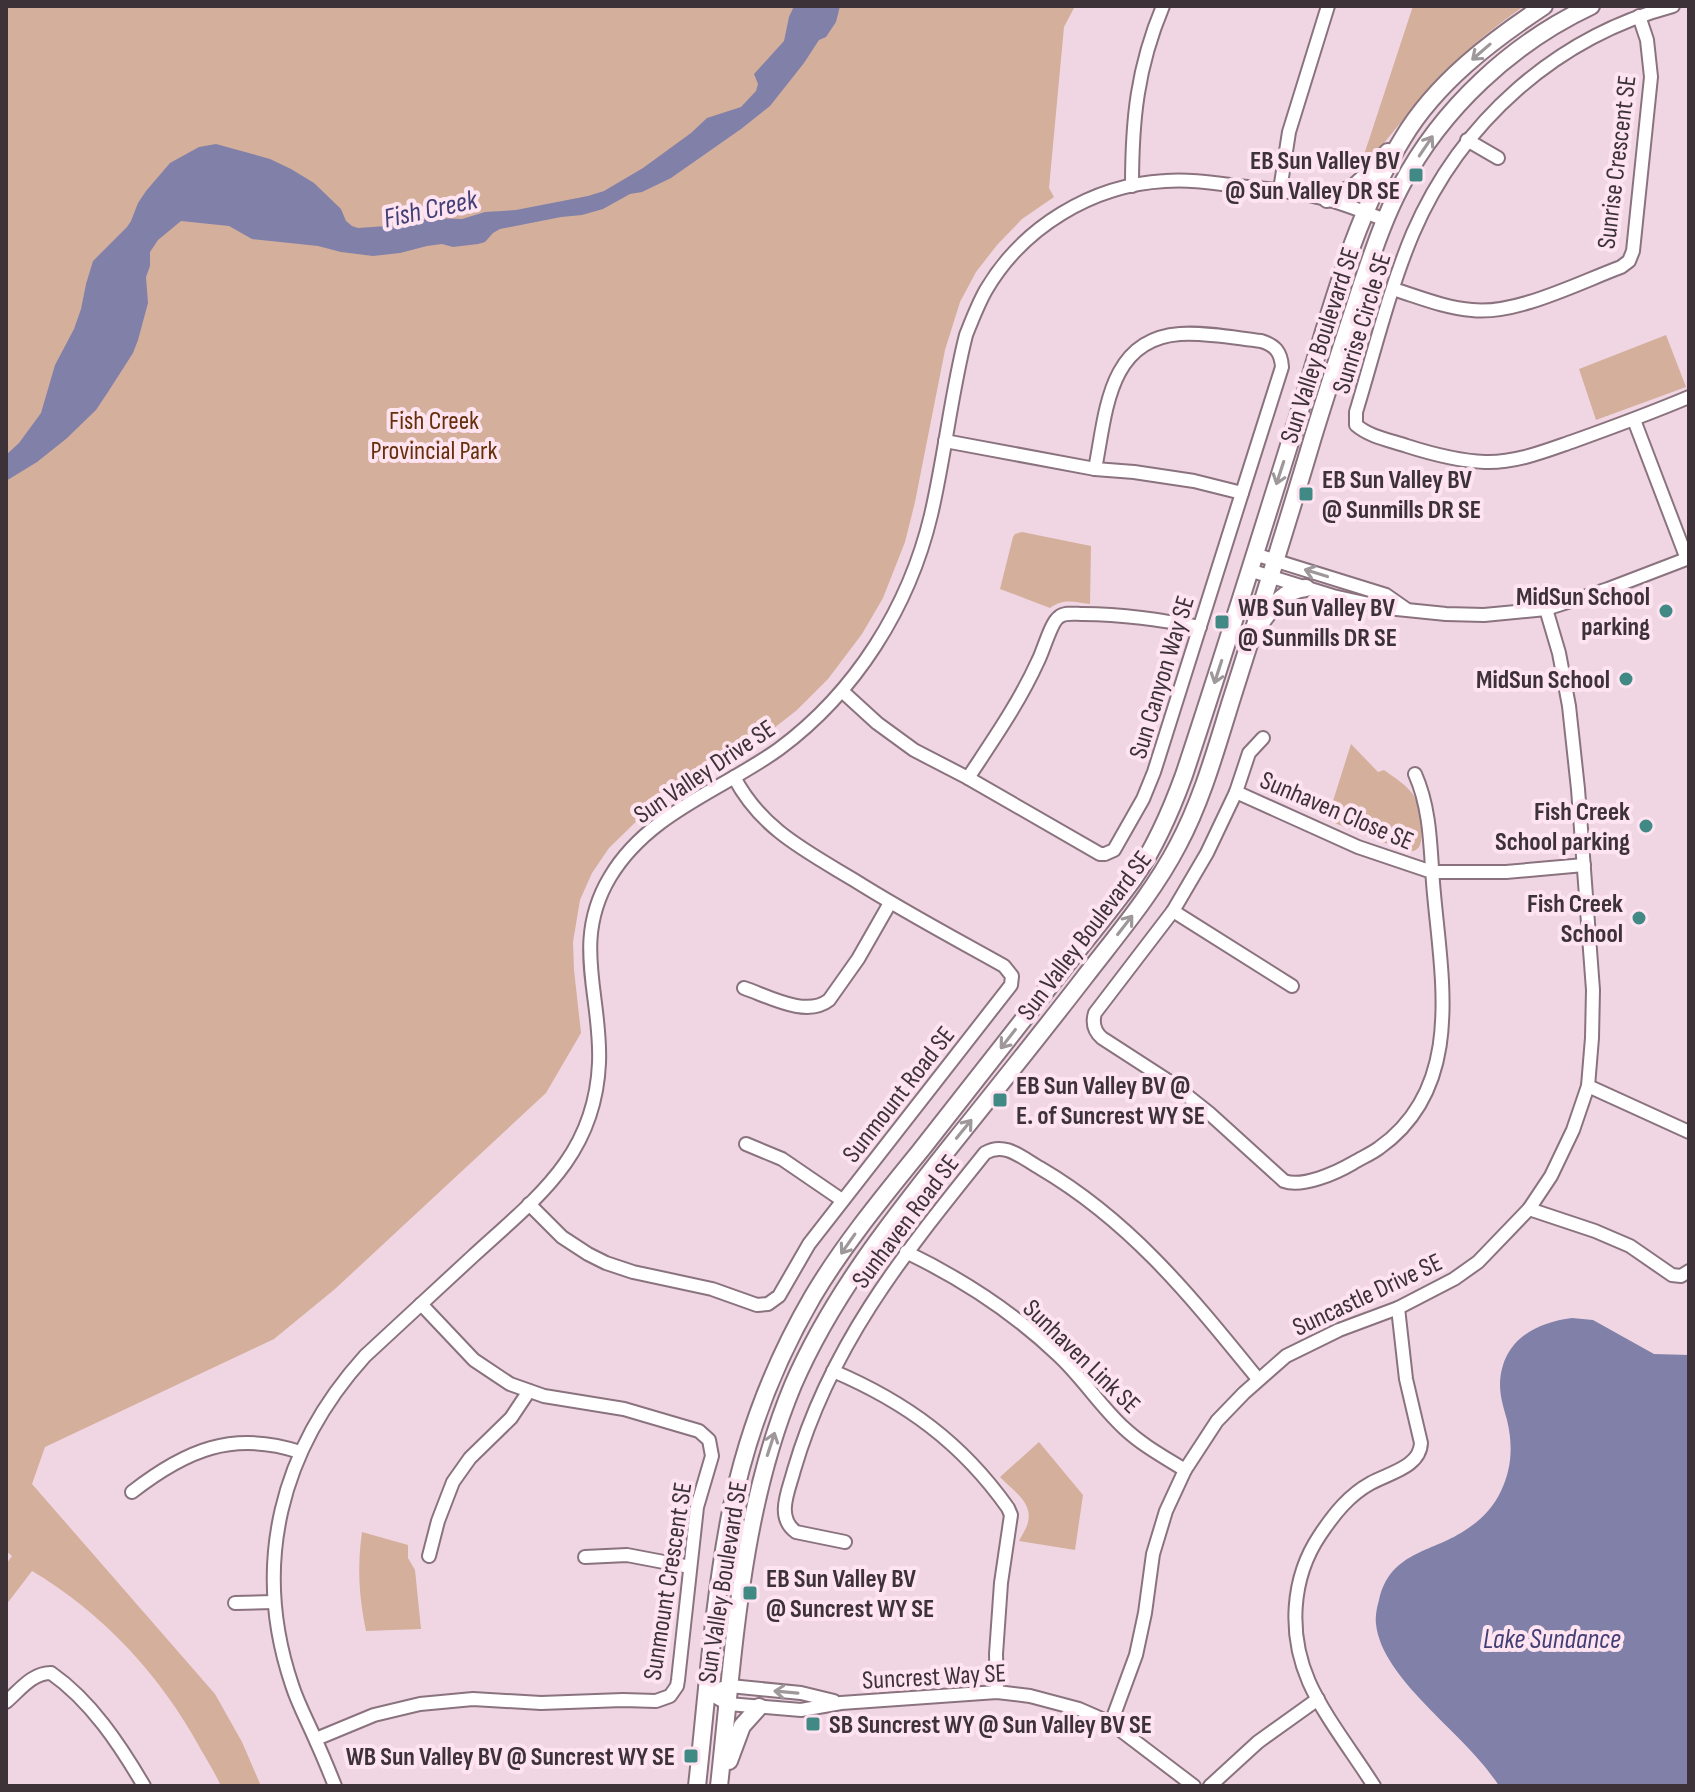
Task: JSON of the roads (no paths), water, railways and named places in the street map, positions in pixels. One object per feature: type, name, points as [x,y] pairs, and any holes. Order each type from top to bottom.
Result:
[{"type":"main road","name":"Sun Valley Boulevard SE","points":[[697,1786],[722,1562],[735,1493],[760,1408],[792,1336],[814,1295],[852,1238],[1134,878],[1146,858],[1167,819],[1184,775],[1364,212],[1403,137],[1430,102],[1505,32],[1544,6]]},
{"type":"main road","name":"Sun Valley Boulevard SE","points":[[721,1786],[745,1560],[758,1491],[786,1403],[816,1337],[855,1271],[1139,907],[1181,840],[1201,793],[1335,365],[1385,220],[1412,167],[1459,104],[1487,76],[1532,41],[1591,6]]},
{"type":"main road","points":[[1327,199],[1353,188],[1403,137]]},
{"type":"main road","points":[[1252,635],[1285,594],[1306,588]]},
{"type":"main road","points":[[721,1786],[737,1736],[746,1720],[759,1707]]},
{"type":"street","points":[[1132,186],[1132,149],[1140,73],[1163,6]]},
{"type":"street","points":[[1280,190],[1289,132],[1328,6]]},
{"type":"street","name":"Sunrise Circle SE","points":[[1673,6],[1639,16],[1587,40],[1538,72],[1500,104],[1467,140],[1429,200],[1407,249],[1356,412],[1356,425],[1365,432],[1418,449],[1458,459],[1502,462],[1531,456],[1689,397]]},
{"type":"street","name":"Sunrise Crescent SE","points":[[1393,289],[1459,309],[1494,310],[1518,306],[1621,267],[1629,261],[1633,251],[1651,77],[1647,40],[1639,16]]},
{"type":"street","points":[[1467,140],[1498,158]]},
{"type":"street","name":"Sun Valley Drive SE","points":[[335,1786],[292,1687],[281,1647],[274,1602],[274,1564],[280,1518],[300,1452],[346,1377],[549,1185],[582,1136],[595,1094],[599,1051],[589,948],[593,919],[602,891],[617,866],[646,836],[694,799],[782,746],[842,691],[880,640],[910,579],[928,525],[966,335],[995,276],[1023,243],[1056,217],[1092,198],[1132,186],[1165,181],[1191,180],[1280,190],[1327,199],[1385,220]]},
{"type":"street","name":"Sun Canyon Way SE","points":[[842,691],[877,723],[914,750],[1096,852],[1105,854],[1114,850],[1143,799],[1154,772],[1282,367],[1278,352],[1261,341],[1181,334],[1162,337],[1139,348],[1120,368],[1111,386],[1095,469]]},
{"type":"street","points":[[1254,554],[1306,588],[1373,605],[1427,612],[1467,615],[1546,609],[1608,589],[1688,558],[1634,420]]},
{"type":"street","points":[[945,441],[1095,469],[1168,477],[1242,493]]},
{"type":"street","points":[[1249,570],[1273,569],[1386,595],[1406,609]]},
{"type":"street","name":"Suncastle Drive SE","points":[[1111,1723],[1136,1655],[1149,1576],[1166,1511],[1185,1470],[1217,1421],[1258,1379],[1286,1356],[1328,1334],[1398,1308],[1454,1279],[1478,1262],[1529,1209],[1551,1176],[1573,1130],[1588,1086],[1594,998],[1569,706],[1546,609]]},
{"type":"street","points":[[968,778],[1029,681],[1058,617],[1066,614],[1111,614],[1200,627]]},
{"type":"street","points":[[1236,792],[1249,753],[1263,738]]},
{"type":"street","points":[[1415,774],[1423,792],[1428,819],[1432,872]]},
{"type":"street","name":"Sunmount Road SE","points":[[529,1204],[562,1237],[606,1263],[712,1289],[763,1306],[779,1296],[809,1244],[1009,989],[1012,981],[1010,972],[1004,966],[890,903],[782,835],[756,810],[734,777]]},
{"type":"street","name":"Sunhaven Close SE","points":[[1432,872],[1444,997],[1437,1060],[1429,1087],[1404,1124],[1380,1147],[1347,1166],[1301,1184],[1279,1178],[1209,1113],[1096,1031],[1095,1013],[1173,911],[1207,853],[1236,792],[1358,847],[1432,872],[1506,872],[1584,865]]},
{"type":"street","points":[[744,988],[802,1008],[817,1008],[829,1000],[858,959],[890,903]]},
{"type":"street","points":[[1173,911],[1292,986]]},
{"type":"street","points":[[1588,1086],[1689,1132]]},
{"type":"street","points":[[746,1144],[782,1159],[842,1200]]},
{"type":"street","name":"Sunhaven Road SE","points":[[845,1542],[796,1532],[788,1524],[784,1514],[797,1460],[833,1371],[868,1307],[906,1252],[985,1153],[995,1148],[1005,1148],[1075,1190],[1125,1230],[1188,1293],[1258,1379]]},
{"type":"street","points":[[1529,1209],[1630,1246],[1672,1275],[1681,1276],[1689,1271]]},
{"type":"street","name":"Sunhaven Link SE","points":[[906,1252],[957,1278],[1012,1315],[1062,1358],[1124,1428],[1185,1470]]},
{"type":"street","name":"Sunmount Crescent SE","points":[[316,1739],[374,1715],[420,1704],[495,1699],[559,1703],[656,1701],[667,1698],[678,1680],[697,1507],[712,1456],[712,1447],[705,1435],[624,1409],[558,1399],[529,1391],[494,1375],[474,1360],[421,1304]]},
{"type":"street","points":[[1374,1786],[1311,1685],[1300,1657],[1295,1626],[1296,1598],[1308,1556],[1342,1504],[1367,1485],[1413,1462],[1421,1448],[1406,1379],[1398,1308]]},
{"type":"street","points":[[833,1371],[885,1395],[923,1420],[969,1460],[1008,1508],[1011,1515],[1001,1583],[997,1692]]},
{"type":"street","points":[[429,1556],[453,1482],[470,1458],[511,1418],[529,1391]]},
{"type":"street","points":[[132,1492],[174,1463],[221,1445],[254,1442],[300,1452]]},
{"type":"street","points":[[585,1557],[627,1555],[690,1567]]},
{"type":"street","points":[[235,1603],[274,1602]]},
{"type":"street","points":[[6,1702],[33,1677],[51,1673],[97,1717],[144,1786]]},
{"type":"street","points":[[707,1692],[730,1686]]},
{"type":"street","name":"Suncrest Way SE","points":[[730,1686],[801,1693],[841,1703]]},
{"type":"street","name":"Suncrest Way SE","points":[[707,1692],[728,1704],[801,1710],[841,1703],[997,1692],[1030,1696],[1063,1703],[1111,1723],[1194,1786]]},
{"type":"street","points":[[1210,1786],[1258,1742],[1318,1699]]},
{"type":"water","points":[[794,6],[840,6],[836,22],[826,37],[819,40],[770,106],[671,178],[642,192],[630,194],[603,209],[500,229],[478,244],[453,247],[442,244],[373,256],[252,239],[229,226],[181,221],[158,240],[150,252],[146,277],[148,303],[138,340],[133,353],[96,410],[37,462],[6,481],[6,455],[41,413],[55,365],[81,309],[93,261],[127,227],[146,191],[170,163],[199,147],[216,144],[270,159],[314,183],[341,209],[346,221],[358,228],[400,225],[432,218],[462,219],[485,212],[516,210],[588,196],[604,191],[643,168],[707,118],[741,107],[756,91],[758,84],[754,74],[784,41]]},
{"type":"water","name":"Lake Sundance","points":[[1572,1318],[1593,1320],[1654,1354],[1689,1355],[1689,1786],[1499,1786],[1468,1747],[1409,1687],[1393,1666],[1376,1624],[1379,1600],[1392,1572],[1413,1556],[1470,1527],[1490,1508],[1501,1491],[1511,1447],[1500,1385],[1506,1357],[1513,1346],[1545,1324]]},
{"type":"place","name":"EB Sun Valley BV @ Sun Valley DR SE","points":[[1416,175]]},
{"type":"place","name":"EB Sun Valley BV @ Sunmills DR SE","points":[[1306,494]]},
{"type":"place","name":"MidSun School parking","points":[[1666,611]]},
{"type":"place","name":"WB Sun Valley BV @ Sunmills DR SE","points":[[1222,622]]},
{"type":"place","name":"MidSun School","points":[[1626,679]]},
{"type":"place","name":"Fish Creek School parking","points":[[1646,826]]},
{"type":"place","name":"Fish Creek School","points":[[1639,918]]},
{"type":"place","name":"EB Sun Valley BV @ E. of Suncrest WY SE","points":[[1000,1100]]},
{"type":"place","name":"EB Sun Valley BV @ Suncrest WY SE","points":[[750,1593]]},
{"type":"place","name":"SB Suncrest WY @ Sun Valley BV SE","points":[[813,1724]]},
{"type":"place","name":"WB Sun Valley BV @ Suncrest WY SE","points":[[691,1756]]},
{"type":"water label","name":"Fish Creek","points":[[430,208]]},
{"type":"park label","name":"Fish Creek Provincial Park","points":[[434,435]]}]
